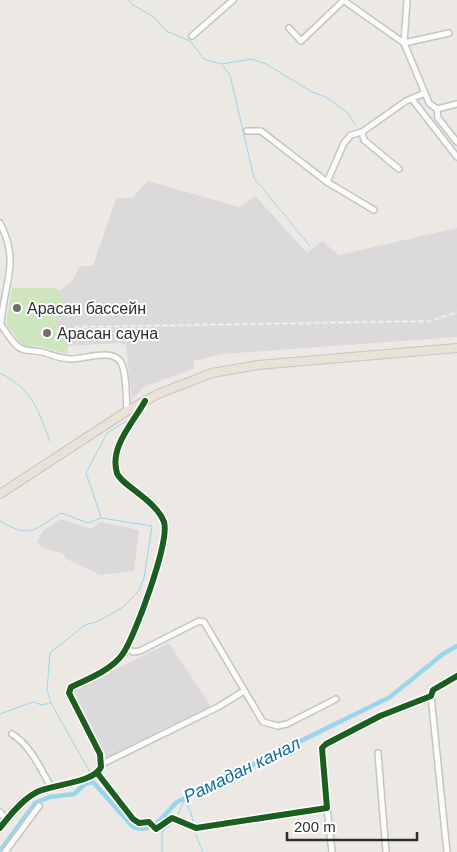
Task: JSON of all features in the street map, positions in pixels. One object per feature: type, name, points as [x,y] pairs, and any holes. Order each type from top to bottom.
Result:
[{"type":"highway","points":[[1,493],[127,410],[191,380],[234,368],[457,348]]},
{"type":"street","points":[[192,36],[234,0]]},
{"type":"street","points":[[289,28],[301,41],[344,0],[404,43],[449,33]]},
{"type":"street","points":[[407,0],[404,43],[429,103],[438,109],[457,104]]},
{"type":"street","points":[[327,182],[344,142],[351,135],[362,132],[412,99],[425,93]]},
{"type":"street","points":[[412,99],[457,157]]},
{"type":"street","points":[[438,109],[438,118],[457,142]]},
{"type":"street","points":[[247,131],[261,131],[327,182],[374,210]]},
{"type":"street","points":[[362,132],[364,140],[399,169]]},
{"type":"street","points":[[0,223],[11,253],[11,268],[1,325],[15,345],[23,350],[42,352],[57,358],[114,357],[120,361],[124,371],[127,410]]},
{"type":"street","points":[[98,774],[102,764],[100,754],[70,697],[69,690],[106,669],[122,655],[157,569],[166,530],[161,516],[148,499],[123,481],[117,473],[118,446],[145,401]]},
{"type":"street","points":[[126,647],[133,652],[140,651],[199,621],[204,622],[263,722],[278,726],[286,724],[336,698]]},
{"type":"street","points":[[447,852],[431,696],[433,690],[457,676]]},
{"type":"street","points":[[102,764],[218,707],[244,691]]},
{"type":"street","points":[[332,852],[322,748],[326,744],[380,716],[431,696]]},
{"type":"street","points":[[12,734],[21,740],[51,787]]},
{"type":"street","points":[[378,753],[386,852]]},
{"type":"street","points":[[0,828],[31,796],[51,787],[98,774]]},
{"type":"street","points":[[98,774],[133,819],[139,823],[149,822],[156,829],[172,818],[196,828],[327,808]]},
{"type":"street","points":[[5,852],[39,806]]},
{"type":"street","points":[[0,812],[6,820]]},
{"type":"shaded area","points":[[148,181],[239,207],[255,196],[307,253],[322,241],[339,255],[457,228],[457,337],[223,354],[194,361],[194,369],[145,386],[132,399],[126,346],[120,343],[68,346],[69,340],[57,331],[56,321],[65,310],[60,291],[72,281],[80,266],[93,266],[116,198],[132,198]]},
{"type":"shaded area","points":[[61,519],[91,529],[101,522],[139,530],[134,571],[100,575],[67,559],[62,553],[43,548],[37,542],[43,531]]},
{"type":"shaded area","points":[[169,643],[211,706],[107,758],[71,691]]},
{"type":"green space","name":"Арасан сауна","points":[[12,288],[54,288],[60,291],[65,310],[56,322],[57,331],[69,340],[67,354],[40,346],[25,346],[19,341],[7,325]]},
{"type":"waterway","points":[[129,0],[133,5],[154,17],[166,31],[190,41],[204,59],[221,64],[252,59],[266,64],[312,92],[326,97],[348,113],[355,124]]},
{"type":"waterway","points":[[222,65],[230,75],[254,178],[310,246]]},
{"type":"waterway","points":[[0,373],[12,380],[28,394],[33,401],[50,441]]},
{"type":"waterway","points":[[101,517],[86,473],[107,433],[126,421]]},
{"type":"waterway","points":[[0,521],[10,527],[25,531],[38,528],[61,513],[88,523],[101,518],[152,526],[144,578],[138,592],[123,607],[99,621],[85,625],[50,653],[47,690],[51,703],[91,774]]},
{"type":"waterway","name":"Рамадан канал","points":[[0,851],[35,803],[50,797],[74,794],[85,784],[93,782],[133,827],[140,829],[153,826],[177,802],[390,697],[443,654],[457,646]]},
{"type":"waterway","points":[[0,714],[33,702],[42,705],[50,703]]},
{"type":"waterway","points":[[185,799],[193,824]]},
{"type":"waterway","points":[[176,819],[185,799]]},
{"type":"waterway","points":[[162,852],[162,832],[174,822]]},
{"type":"waterway","points":[[193,828],[203,852]]},
{"type":"railway","points":[[75,327],[431,321],[457,312]]},
{"type":"cycle path","points":[[0,828],[17,808],[32,795],[44,789],[90,777],[101,767],[100,754],[69,693],[71,687],[106,670],[122,655],[143,610],[157,568],[162,548],[164,522],[154,507],[120,478],[115,463],[119,445],[145,401]]},
{"type":"cycle path","points":[[98,774],[133,819],[139,823],[149,822],[156,829],[172,818],[196,828],[327,808],[322,748],[326,744],[380,716],[431,696],[433,690],[457,676]]},
{"type":"place","name":"Арасан бассейн","points":[[17,308]]},
{"type":"place","name":"Арасан сауна","points":[[47,333]]}]
